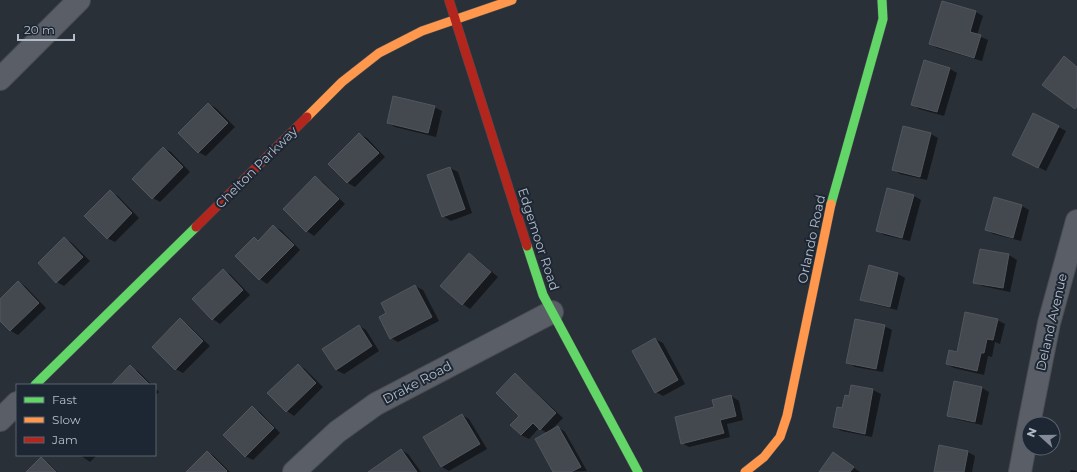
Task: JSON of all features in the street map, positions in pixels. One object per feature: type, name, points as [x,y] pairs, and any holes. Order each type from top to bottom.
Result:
[{"type":"street","points":[[0,79],[80,0]]},
{"type":"street","name":"Edgemoor Road","points":[[448,0],[543,295],[638,472]]},
{"type":"street","name":"Chelton Parkway","points":[[36,384],[342,82],[379,53],[422,31],[512,0]]},
{"type":"street","name":"Orlando Road","points":[[745,472],[764,457],[780,437],[787,416],[828,213],[883,19],[882,0]]},
{"type":"street","name":"Deland Avenue","points":[[1031,416],[1049,323],[1077,221]]},
{"type":"street","name":"Drake Road","points":[[294,472],[337,432],[376,404],[552,312]]},
{"type":"street","points":[[0,420],[16,404]]},
{"type":"street","name":"Deland Avenue","points":[[1020,472],[1023,456]]},
{"type":"building","points":[[942,1],[976,11],[970,32],[981,35],[974,58],[929,44]]},
{"type":"building","points":[[1064,56],[1077,67],[1077,106],[1075,109],[1042,85]]},
{"type":"building","points":[[924,60],[950,68],[937,112],[911,105]]},
{"type":"building","points":[[393,96],[435,106],[428,133],[387,123]]},
{"type":"building","points":[[208,103],[228,123],[198,153],[178,133]]},
{"type":"building","points":[[1033,113],[1059,126],[1038,168],[1012,155]]},
{"type":"building","points":[[903,126],[931,133],[920,177],[892,170]]},
{"type":"building","points":[[359,133],[379,153],[347,183],[328,164]]},
{"type":"building","points":[[163,147],[183,167],[152,199],[132,179]]},
{"type":"building","points":[[450,167],[465,209],[442,217],[427,175]]},
{"type":"building","points":[[315,176],[339,199],[306,232],[283,209]]},
{"type":"building","points":[[887,188],[914,195],[902,238],[876,231]]},
{"type":"building","points":[[110,190],[132,213],[107,239],[84,216]]},
{"type":"building","points":[[994,197],[1022,205],[1013,238],[985,230]]},
{"type":"building","points":[[273,225],[294,245],[259,280],[235,256],[254,237],[258,241]]},
{"type":"building","points":[[64,237],[83,257],[56,283],[38,263]]},
{"type":"building","points":[[980,249],[1009,254],[1003,288],[973,283]]},
{"type":"building","points":[[469,253],[491,272],[462,305],[440,286]]},
{"type":"building","points":[[869,265],[898,273],[890,307],[860,300]]},
{"type":"building","points":[[223,269],[243,290],[212,320],[192,299]]},
{"type":"building","points":[[18,281],[39,303],[10,331],[0,321],[0,299]]},
{"type":"building","points":[[415,285],[432,317],[390,339],[379,317],[386,313],[381,303]]},
{"type":"building","points":[[965,312],[998,319],[993,340],[987,339],[984,353],[981,353],[977,371],[946,364],[949,350],[957,352]]},
{"type":"building","points":[[180,318],[203,341],[175,370],[152,347]]},
{"type":"building","points":[[855,319],[885,325],[876,369],[846,363]]},
{"type":"building","points":[[359,325],[372,346],[336,370],[322,349]]},
{"type":"building","points":[[655,338],[678,380],[655,393],[632,351]]},
{"type":"building","points":[[298,364],[316,383],[286,412],[267,393]]},
{"type":"building","points":[[130,365],[149,384],[112,384]]},
{"type":"building","points":[[515,373],[556,413],[540,430],[533,423],[521,435],[510,425],[519,416],[496,393]]},
{"type":"building","points":[[954,381],[982,387],[975,422],[947,416]]},
{"type":"building","points":[[851,385],[873,389],[865,434],[833,427],[837,407],[842,408],[845,395],[849,396]]},
{"type":"building","points":[[731,395],[736,416],[720,420],[724,433],[681,444],[675,417],[714,407],[712,400]]},
{"type":"building","points":[[252,406],[274,428],[245,457],[223,435]]},
{"type":"building","points":[[462,414],[480,444],[441,467],[423,437]]},
{"type":"building","points":[[558,426],[581,467],[571,472],[553,472],[535,439]]},
{"type":"building","points":[[939,445],[968,451],[964,472],[934,472]]},
{"type":"building","points":[[401,449],[417,472],[368,472]]},
{"type":"building","points":[[207,451],[227,471],[186,472]]},
{"type":"building","points":[[833,452],[854,467],[850,472],[819,472]]},
{"type":"building","points":[[41,457],[56,472],[26,472]]},
{"type":"traffic: fast","points":[[831,204],[883,19],[882,0]]},
{"type":"traffic: fast","points":[[36,384],[196,227]]},
{"type":"traffic: fast","points":[[527,246],[543,295],[638,472]]},
{"type":"traffic: slow","points":[[307,117],[342,82],[379,53],[422,31],[512,0]]},
{"type":"traffic: slow","points":[[745,472],[764,457],[780,437],[787,416],[831,204]]},
{"type":"traffic: jam","points":[[449,0],[527,246]]},
{"type":"traffic: jam","points":[[196,227],[307,117]]}]
